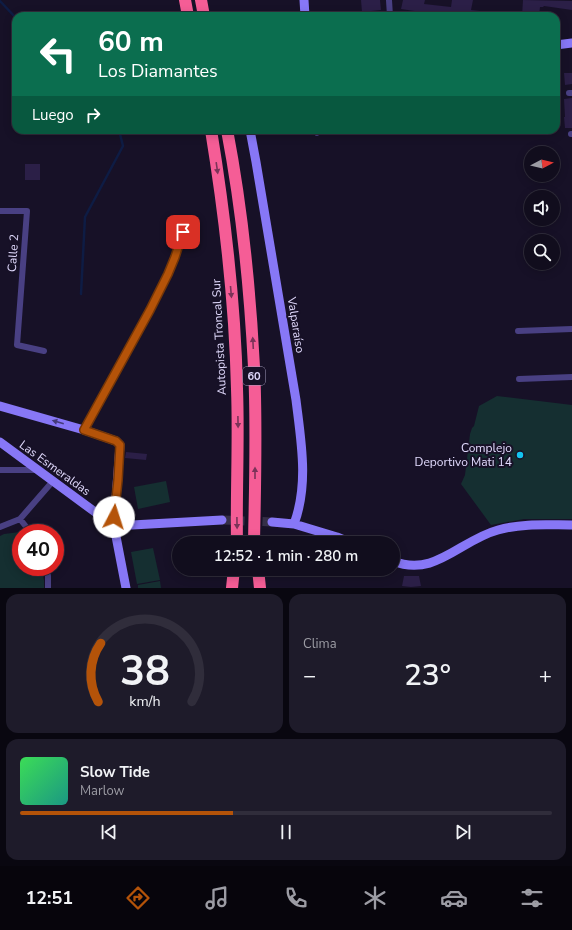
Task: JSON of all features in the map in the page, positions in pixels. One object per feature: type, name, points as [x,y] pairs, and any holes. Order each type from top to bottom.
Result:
[{"type":"highway","points":[[185,0],[187,12]]},
{"type":"highway","points":[[201,0],[203,12]]},
{"type":"highway","name":"Autopista Troncal Sur","points":[[212,134],[228,254],[235,344],[237,389],[237,536]]},
{"type":"highway","name":"60","points":[[227,134],[232,156],[244,239],[251,319],[255,405],[256,536]]},
{"type":"highway","points":[[232,588],[235,576]]},
{"type":"highway","points":[[236,576],[237,588]]},
{"type":"highway","points":[[254,576],[254,588]]},
{"type":"highway","points":[[259,576],[260,588]]},
{"type":"main road","points":[[304,0],[305,12]]},
{"type":"main road","points":[[560,44],[572,43]]},
{"type":"main road","name":"Valparaíso","points":[[251,134],[296,400],[301,438],[303,462],[302,484],[298,516],[294,524]]},
{"type":"main road","points":[[0,406],[84,430],[116,441],[120,445],[114,526],[126,588]]},
{"type":"main road","name":"Las Esmeraldas","points":[[0,442],[114,526]]},
{"type":"main road","points":[[114,526],[222,520]]},
{"type":"main road","points":[[272,522],[294,524],[335,536]]},
{"type":"main road","points":[[400,563],[418,566],[425,565],[438,560],[485,534],[496,530],[520,525],[572,525]]},
{"type":"street","points":[[388,0],[390,12]]},
{"type":"street","name":"Calle 2","points":[[0,211],[27,211],[17,345],[44,351]]},
{"type":"street","points":[[84,430],[150,310],[168,274],[183,232]]},
{"type":"street","points":[[518,331],[572,328]]},
{"type":"street","points":[[519,380],[572,377]]},
{"type":"street","points":[[0,470],[37,470]]},
{"type":"street","points":[[0,527],[20,519],[53,481]]},
{"type":"street","points":[[20,519],[24,524]]},
{"type":"street","points":[[48,576],[48,588]]},
{"type":"green space","name":"Complejo Deportivo Mati 14","points":[[497,396],[572,405],[572,519],[524,519],[491,525],[461,484],[465,475],[470,434],[474,426],[479,406]]},
{"type":"green space","points":[[166,481],[170,502],[138,509],[134,487]]},
{"type":"green space","points":[[12,533],[12,576],[43,576],[44,588],[0,588],[0,536]]},
{"type":"green space","points":[[153,548],[160,580],[137,584],[131,552]]},
{"type":"green space","points":[[160,581],[161,588],[138,588],[138,585]]},
{"type":"building","points":[[361,0],[380,0],[381,10],[362,12]]},
{"type":"building","points":[[403,0],[425,0],[424,4],[451,7],[452,0],[473,0],[471,10],[489,12],[421,12],[401,9]]},
{"type":"building","points":[[523,0],[572,1],[572,10],[544,6],[540,7],[539,12],[522,12]]},
{"type":"building","points":[[564,73],[572,73],[572,84],[565,85]]},
{"type":"building","points":[[572,98],[572,128],[565,128],[564,99]]},
{"type":"building","points":[[25,164],[40,164],[40,180],[25,180]]},
{"type":"building","points":[[126,452],[147,454],[146,460],[125,458]]},
{"type":"building","points":[[404,576],[419,576],[421,586],[402,586]]},
{"type":"waterway","points":[[0,1],[12,14]]},
{"type":"waterway","points":[[81,294],[85,217],[123,146],[120,134]]},
{"type":"tunnel","points":[[222,520],[272,522]]},
{"type":"place","name":"Complejo Deportivo Mati 14","points":[[520,455]]},
{"type":"route","points":[[114,517],[120,445],[116,441],[84,430],[150,310],[168,274],[183,232]]}]
